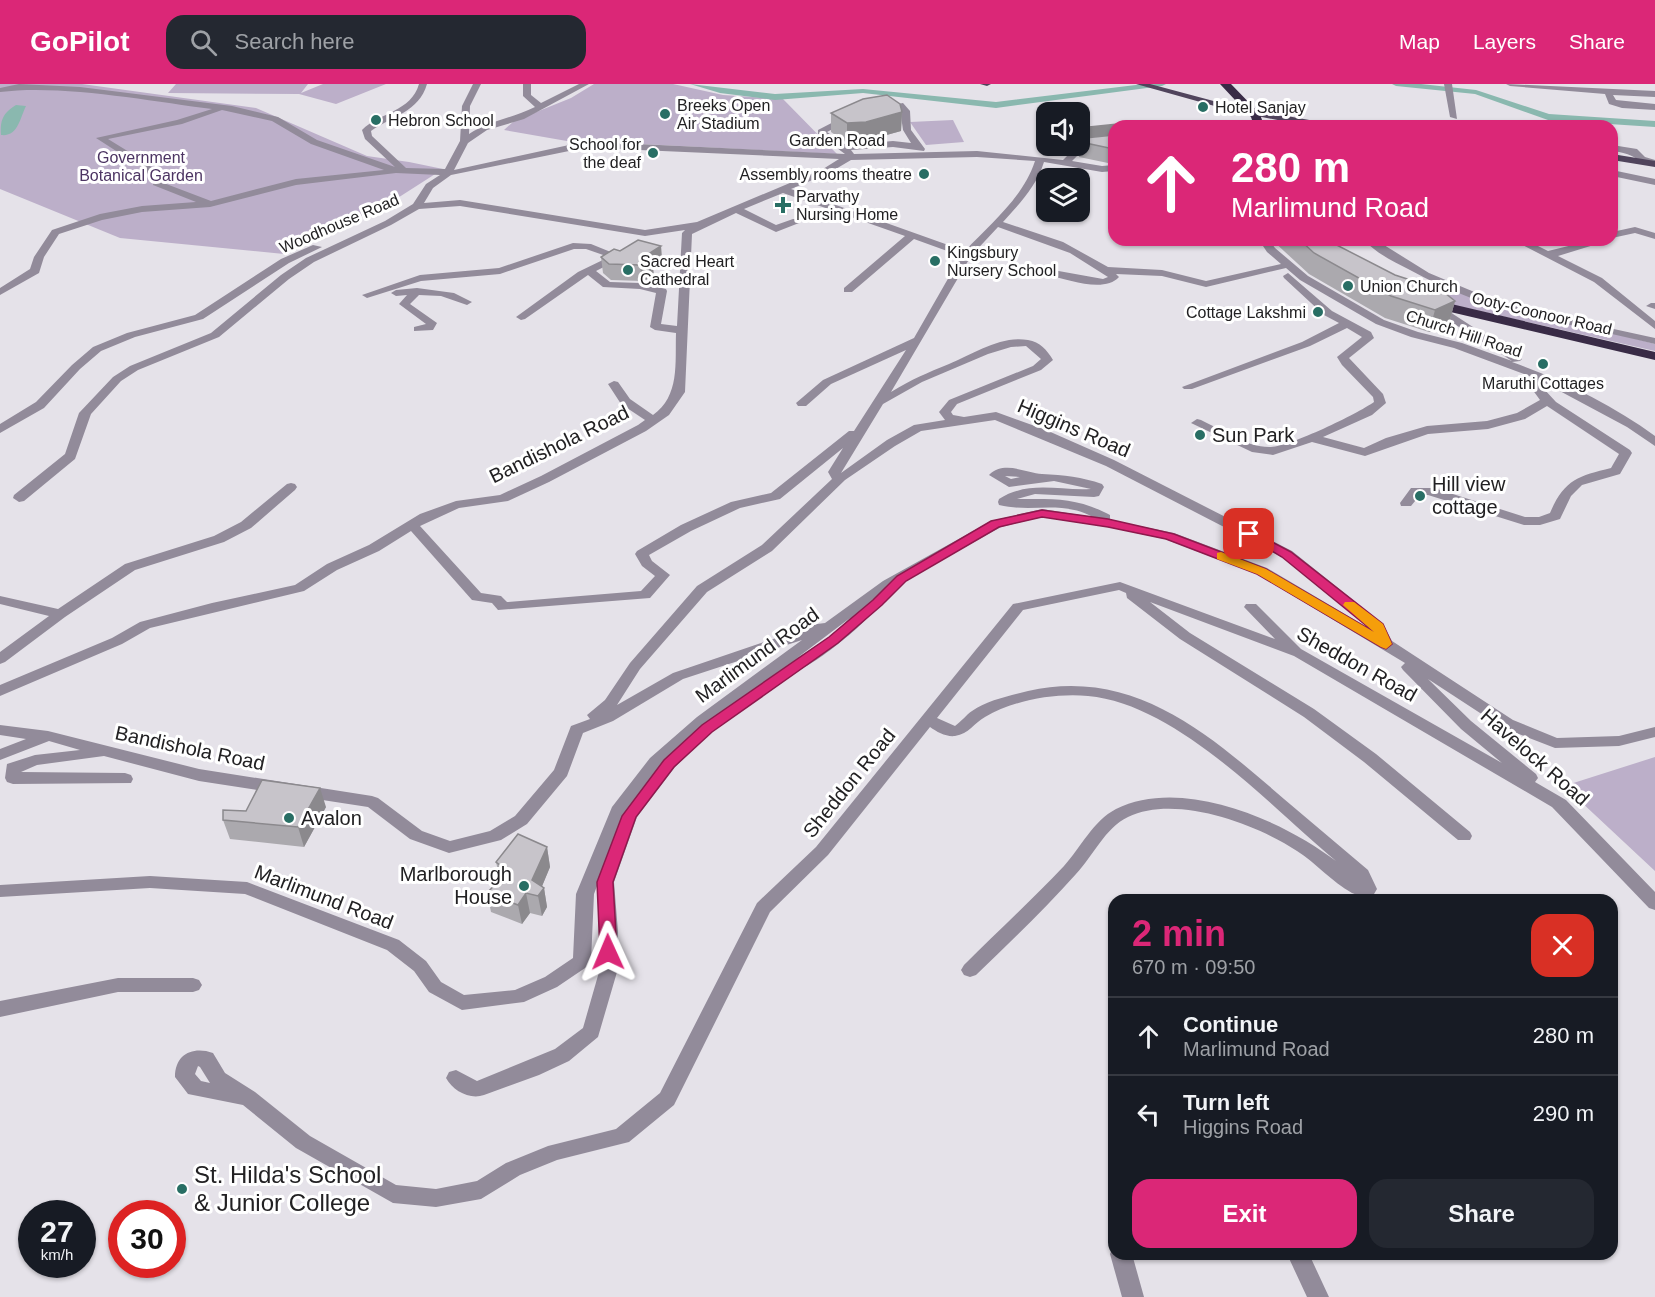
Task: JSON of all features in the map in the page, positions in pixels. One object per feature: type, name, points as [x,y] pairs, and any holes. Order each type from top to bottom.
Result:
[{"type":"highway","points":[[1225,85],[1256,116],[1257,120]]},
{"type":"highway","points":[[1246,120],[1246,116],[1251,112]]},
{"type":"highway","name":"Ooty-Coonoor Road","points":[[1420,299],[1440,306],[1655,357]]},
{"type":"main road","points":[[1143,85],[1292,120]]},
{"type":"main road","points":[[1618,158],[1655,164]]},
{"type":"street","points":[[404,171],[368,137],[366,130],[417,99],[423,84]]},
{"type":"street","points":[[0,292],[35,272],[39,257],[55,232],[100,217],[142,209],[210,204],[296,182],[404,171],[449,172],[464,141],[466,106],[477,84]]},
{"type":"street","points":[[527,84],[527,96],[540,107]]},
{"type":"street","points":[[464,141],[484,128],[521,117],[585,84]]},
{"type":"street","points":[[1448,84],[1454,117]]},
{"type":"street","points":[[1510,84],[1655,94]]},
{"type":"street","points":[[0,90],[21,86],[80,89],[224,108],[275,119],[314,142],[336,151],[404,171]]},
{"type":"street","points":[[1608,92],[1612,102],[1622,105],[1655,107]]},
{"type":"street","points":[[867,112],[886,106],[903,106],[906,111],[908,130],[919,150]]},
{"type":"street","points":[[210,204],[156,183],[158,179],[144,165],[100,138],[179,122],[224,108]]},
{"type":"street","points":[[521,317],[590,271],[629,252],[826,171],[849,154],[820,132],[857,115]]},
{"type":"street","points":[[1065,163],[1079,148],[1108,146]]},
{"type":"street","name":"Garden Road","points":[[449,172],[569,148],[605,147],[849,154],[919,150],[1040,159],[1108,168]]},
{"type":"street","points":[[1618,149],[1634,151],[1642,159],[1655,164]]},
{"type":"street","points":[[841,477],[836,476],[834,472],[918,340],[967,255],[1023,195],[1034,178],[1040,159]]},
{"type":"street","points":[[1618,168],[1655,173]]},
{"type":"street","points":[[1101,169],[1108,171]]},
{"type":"street","name":"Woodhouse Road","points":[[0,429],[40,405],[76,367],[98,349],[131,334],[199,317],[285,261],[417,206],[429,186],[449,172]]},
{"type":"street","points":[[1618,174],[1655,182]]},
{"type":"street","points":[[781,189],[967,255]]},
{"type":"street","points":[[19,498],[70,456],[85,413],[117,380],[134,369],[215,335],[285,277],[310,260],[388,224],[417,206],[460,203],[517,210],[599,227],[645,233],[699,225]]},
{"type":"street","points":[[736,209],[776,229],[796,221]]},
{"type":"street","points":[[998,224],[1051,239],[1105,270],[1114,278],[1103,282],[1053,273]]},
{"type":"street","name":"Bandishola Road","points":[[0,691],[117,641],[144,626],[212,607],[300,588],[332,567],[374,548],[425,517],[456,505],[503,498],[545,479],[665,412],[679,392],[687,233],[699,225]]},
{"type":"street","points":[[599,227],[589,237],[591,240],[629,252]]},
{"type":"street","points":[[1618,234],[1635,230],[1655,236]]},
{"type":"street","points":[[848,290],[913,235]]},
{"type":"street","points":[[467,302],[448,294],[417,291],[367,295],[420,279],[500,271],[573,246],[629,252]]},
{"type":"street","points":[[1197,423],[1252,447],[1273,451],[1312,438],[1368,412],[1380,403],[1379,396],[1346,363],[1343,357],[1368,338],[1367,334],[1328,314],[1283,272],[1268,246]]},
{"type":"street","name":"Church Hill Road","points":[[1268,246],[1304,278],[1380,322],[1415,335],[1458,345],[1538,375]]},
{"type":"street","points":[[1378,246],[1410,266],[1488,301],[1528,314],[1601,327],[1655,341]]},
{"type":"street","points":[[1530,246],[1598,280],[1655,326]]},
{"type":"street","points":[[1553,257],[1552,253],[1581,246]]},
{"type":"street","points":[[1105,270],[1162,273],[1206,284],[1282,267]]},
{"type":"street","points":[[590,271],[607,285],[640,286],[662,291],[655,327],[681,330]]},
{"type":"street","points":[[417,291],[404,304],[432,323],[429,328],[417,329]]},
{"type":"street","points":[[1440,306],[1449,316],[1538,375],[1631,424],[1655,442]]},
{"type":"street","points":[[1188,387],[1306,344],[1347,324]]},
{"type":"street","points":[[802,403],[817,388],[827,382],[918,340]]},
{"type":"street","points":[[878,402],[894,396],[918,380],[992,349],[1029,343],[1043,352],[1047,360],[1037,368],[953,402],[945,412],[949,418],[961,420]]},
{"type":"street","points":[[1406,503],[1416,491],[1429,491],[1524,521],[1540,521],[1555,516],[1562,499],[1578,480],[1616,471],[1626,453],[1615,442],[1547,401],[1538,389],[1538,375]]},
{"type":"street","points":[[614,384],[629,407],[653,420]]},
{"type":"street","points":[[1312,438],[1365,452],[1390,441],[1427,430],[1488,425],[1521,416],[1547,401]]},
{"type":"street","name":"Higgins Road","points":[[576,730],[610,704],[635,666],[702,589],[767,548],[841,477],[891,443],[918,429],[961,420],[996,416],[1110,462],[1287,554],[1378,627],[1386,644]]},
{"type":"street","points":[[412,525],[477,597],[496,599],[503,607],[645,595],[663,575],[647,564],[642,554],[686,528],[736,505],[775,496],[861,428]]},
{"type":"street","points":[[1034,476],[1082,481],[1098,487],[1094,493],[1052,490],[1012,495],[1004,502],[1023,505],[1051,502],[1079,505],[1145,532]]},
{"type":"street","points":[[0,659],[60,614],[130,567],[219,539],[246,525],[291,487]]},
{"type":"street","name":"Marlimund Road","points":[[0,891],[150,882],[247,888],[393,945],[420,966],[435,987],[462,1003],[517,997],[551,982],[582,961],[585,894],[618,811],[656,762],[702,721],[888,584],[996,524],[1042,513],[1108,523],[1169,536],[1262,571],[1386,644],[1508,724],[1555,743],[1619,741],[1655,732]]},
{"type":"street","points":[[456,1078],[463,1085],[477,1089],[532,1069],[552,1059],[591,1032],[608,972],[609,932],[605,882],[629,816],[669,763],[707,729],[834,640],[878,603],[901,578]]},
{"type":"street","points":[[1120,586],[1185,636],[1309,713],[1370,758],[1464,836]]},
{"type":"street","name":"Sheddon Road","points":[[248,1098],[303,1142],[393,1194],[436,1198],[481,1190],[513,1169],[555,1152],[622,1136],[667,1099],[763,908],[822,851],[1018,607],[1120,586],[1299,653],[1560,804]]},
{"type":"street","points":[[0,600],[60,614]]},
{"type":"street","points":[[1251,607],[1299,653]]},
{"type":"street","points":[[576,730],[608,717],[678,676],[806,634],[852,612]]},
{"type":"street","name":"Havelock Road","points":[[1386,644],[1466,724],[1560,804],[1655,903]]},
{"type":"street","points":[[928,719],[951,731],[962,730],[977,715],[996,706],[1069,690],[1091,691],[1144,706],[1167,717],[1208,744],[1362,874],[1368,889],[1358,888],[1285,835],[1237,815],[1173,804],[1142,805],[1120,813],[1071,869],[970,970]]},
{"type":"street","name":"Bandishola Road","points":[[0,730],[48,736],[200,775],[372,802],[416,835],[450,847],[495,836],[521,820],[561,772],[576,730]]},
{"type":"street","points":[[0,755],[48,736]]},
{"type":"street","points":[[107,752],[35,760],[13,768],[13,778],[125,779]]},
{"type":"street","points":[[0,1010],[33,1000],[118,985],[193,985]]},
{"type":"street","points":[[1123,1260],[1133,1297]]},
{"type":"street","points":[[1301,1260],[1318,1297]]},
{"type":"green space","name":"Government Botanical Garden","points":[[0,84],[82,84],[256,108],[367,156],[443,169],[393,201],[284,254],[120,238],[0,189]]},
{"type":"green space","points":[[176,84],[308,84],[301,93],[323,84],[386,84],[336,104],[299,94],[168,93]]},
{"type":"green space","name":"Breeks Open Air Stadium","points":[[594,84],[673,84],[723,95],[783,99],[837,154],[621,143],[584,144],[504,130],[514,121],[571,98]]},
{"type":"green space","points":[[953,120],[964,142],[926,145],[910,122]]},
{"type":"green space","points":[[1438,284],[1525,315],[1599,329],[1655,344],[1655,351],[1422,298]]},
{"type":"green space","points":[[1655,757],[1655,871],[1564,786]]},
{"type":"shaded area","points":[[16,105],[26,106],[18,126],[11,133],[1,135],[3,117]]},
{"type":"building","points":[[887,95],[900,104],[902,112],[866,122],[847,123],[831,113],[863,99]]},
{"type":"building","points":[[1108,126],[1090,129],[1090,127]]},
{"type":"building","points":[[1108,136],[1108,148],[1090,144],[1090,137]]},
{"type":"building","points":[[638,240],[661,246],[642,258],[652,261],[640,265],[609,264],[601,257],[614,249],[620,251]]},
{"type":"building","points":[[1306,246],[1339,246],[1395,275],[1441,290],[1455,301],[1435,310],[1391,296],[1314,253]]},
{"type":"building","points":[[262,780],[320,788],[298,827],[223,820],[223,810],[246,811]]},
{"type":"building","points":[[518,834],[547,847],[532,880],[544,888],[538,896],[526,893],[518,905],[487,893],[508,871],[496,862]]},
{"type":"waterway","points":[[694,84],[720,91],[775,97],[863,91],[996,105],[1162,84]]},
{"type":"waterway","points":[[1396,84],[1476,92],[1548,117],[1594,120]]},
{"type":"waterway","points":[[1618,122],[1655,124]]},
{"type":"slow traffic","points":[[1221,556],[1262,571],[1386,644],[1378,627],[1350,605]]},
{"type":"place","name":"Hotel Sanjay","points":[[1203,107]]},
{"type":"place","name":"Breeks Open Air Stadium","points":[[665,114]]},
{"type":"place","name":"Hebron School","points":[[376,120]]},
{"type":"place","name":"School for the deaf","points":[[653,153]]},
{"type":"place","name":"Assembly rooms theatre","points":[[924,174]]},
{"type":"place","name":"Parvathy Nursing Home","points":[[783,205]]},
{"type":"place","name":"Kingsbury Nursery School","points":[[935,261]]},
{"type":"place","name":"Sacred Heart Cathedral","points":[[628,270]]},
{"type":"place","name":"Union Church","points":[[1348,286]]},
{"type":"place","name":"Cottage Lakshmi","points":[[1318,312]]},
{"type":"place","name":"Maruthi Cottages","points":[[1543,364]]},
{"type":"place","name":"Sun Park","points":[[1200,435]]},
{"type":"place","name":"Hill view cottage","points":[[1420,496]]},
{"type":"place","name":"Avalon","points":[[289,818]]},
{"type":"place","name":"Marlborough House","points":[[524,886]]},
{"type":"place","name":"St. Hilda's School & Junior College","points":[[182,1189]]},
{"type":"route","points":[[608,952],[609,932],[605,882],[629,816],[669,763],[707,729],[834,640],[878,603],[901,578],[996,524],[1042,513],[1108,523],[1169,536],[1262,571],[1386,644],[1378,627],[1287,554],[1249,534]]}]
